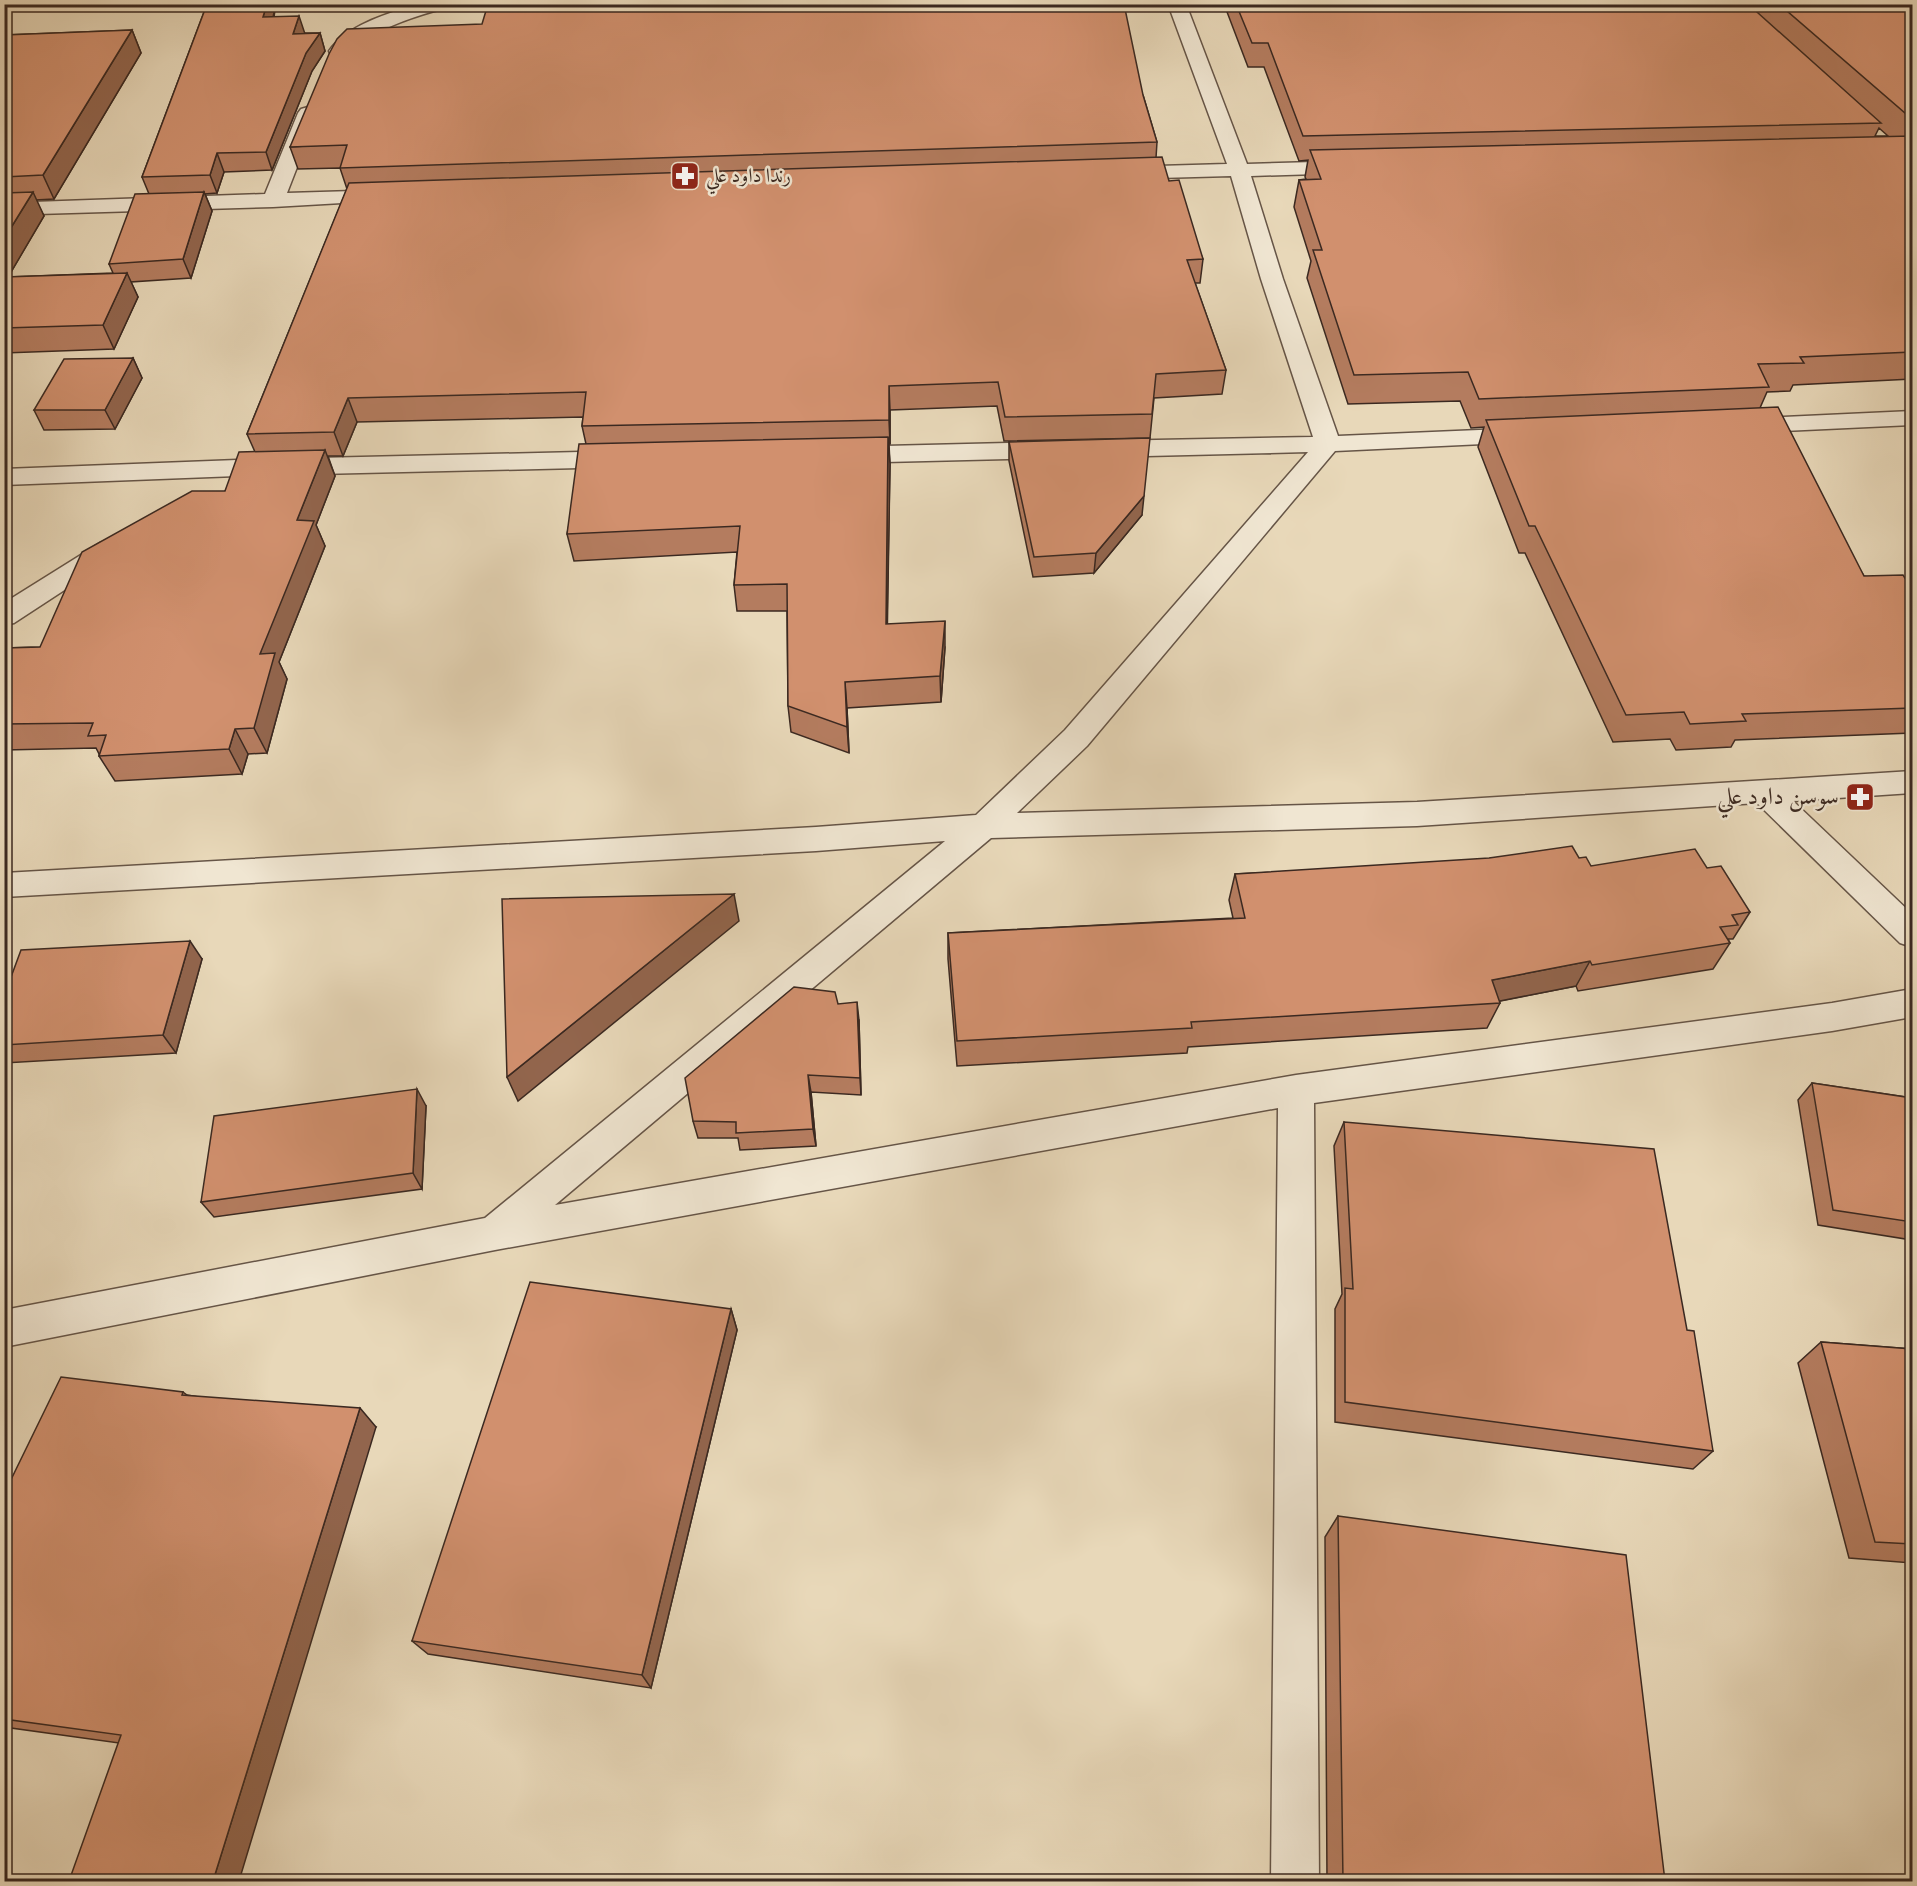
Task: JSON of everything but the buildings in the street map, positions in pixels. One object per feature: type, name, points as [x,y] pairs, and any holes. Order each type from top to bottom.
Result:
[{"type":"street","points":[[330,64],[340,47],[371,29],[417,10],[440,4]]},
{"type":"street","points":[[1177,4],[1239,170],[1272,279],[1328,444]]},
{"type":"street","points":[[273,201],[316,94]]},
{"type":"street","points":[[1108,174],[1370,167]]},
{"type":"street","points":[[4,209],[406,196]]},
{"type":"street","points":[[338,219],[346,198]]},
{"type":"street","points":[[1722,427],[1912,418]]},
{"type":"street","points":[[824,455],[1328,444],[1555,434]]},
{"type":"street","points":[[495,1233],[984,826],[1076,738],[1328,444]]},
{"type":"street","points":[[4,477],[241,457],[645,459]]},
{"type":"street","points":[[196,494],[241,457]]},
{"type":"street","points":[[4,616],[126,539]]},
{"type":"street","points":[[4,885],[816,839],[984,826],[1417,814],[1912,782]]},
{"type":"street","points":[[1762,791],[1912,934]]},
{"type":"street","points":[[4,1329],[495,1233],[1296,1090],[1832,1017],[1912,1003]]},
{"type":"street","points":[[1295,1881],[1296,1090]]},
{"type":"place","name":"رندا داود علي","points":[[685,176]]},
{"type":"place","name":"سوسن داود علي","points":[[1860,797]]}]
